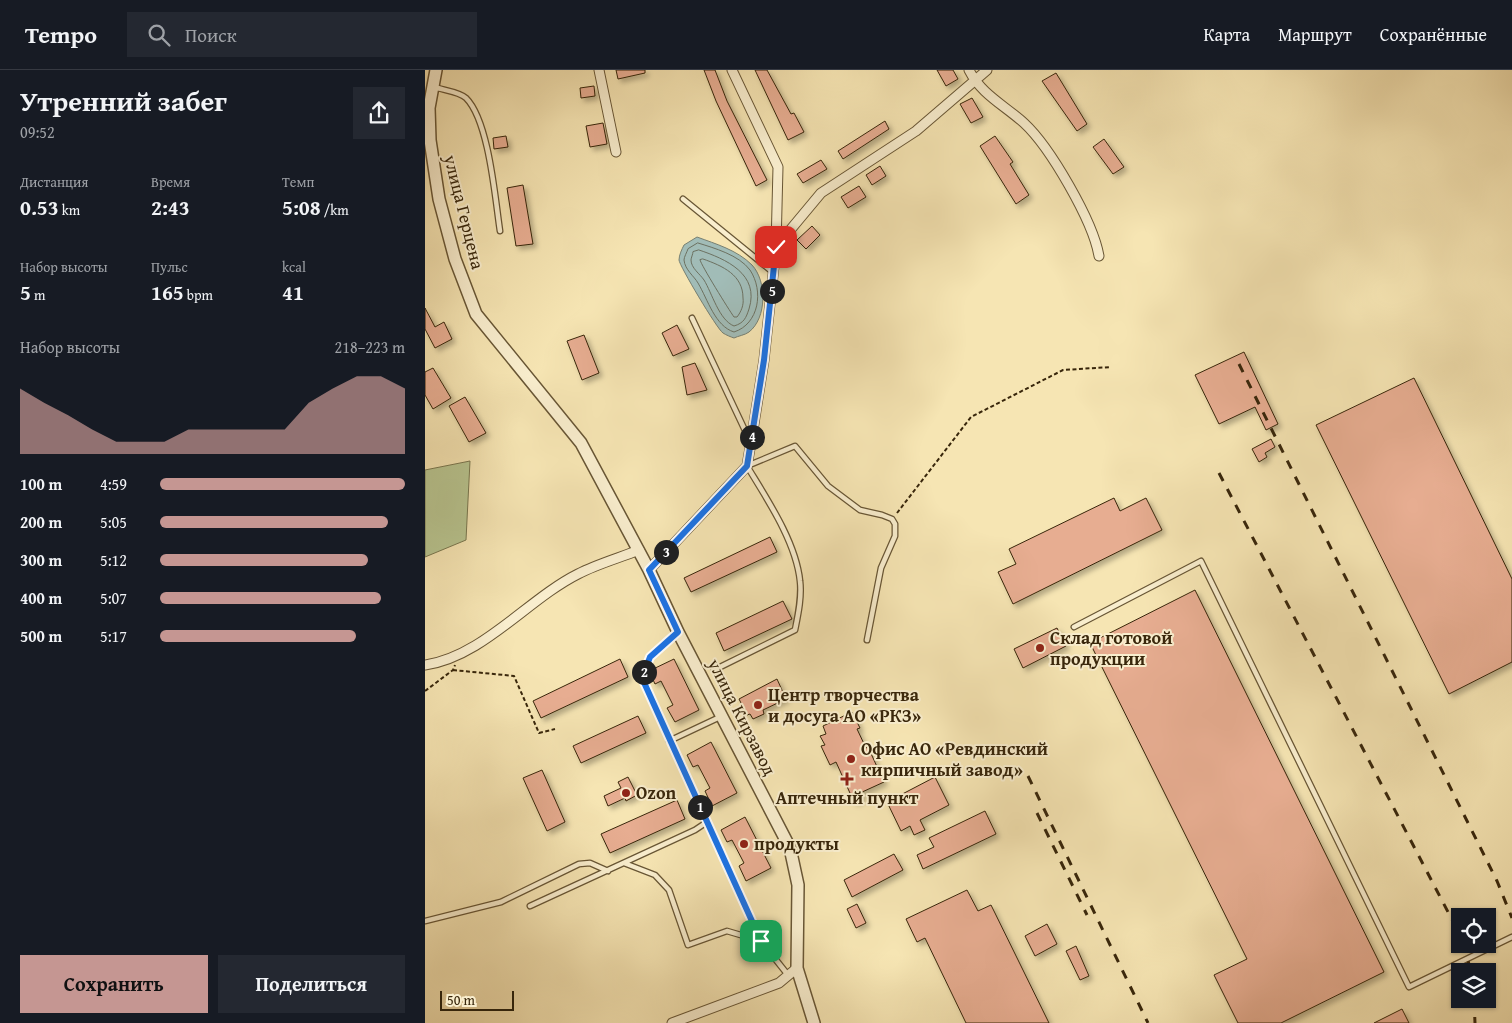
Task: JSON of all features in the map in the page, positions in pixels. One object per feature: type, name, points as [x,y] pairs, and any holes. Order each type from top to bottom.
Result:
[{"type":"street","name":"улица Герцена","points":[[436,70],[429,108],[430,140],[439,199],[455,259],[476,314],[581,443]]},
{"type":"street","points":[[599,70],[616,152]]},
{"type":"street","points":[[649,570],[747,466],[764,360],[776,247],[778,167],[733,70]]},
{"type":"street","points":[[969,70],[975,81],[987,95],[1023,122],[1046,147],[1089,226],[1099,256]]},
{"type":"street","points":[[776,247],[821,193],[916,131],[987,70]]},
{"type":"street","name":"улица Кирзавод","points":[[581,443],[639,550],[678,632],[793,856],[798,885],[792,971],[814,1023]]},
{"type":"street","points":[[425,665],[438,663],[462,652],[578,574],[639,550]]},
{"type":"street","points":[[672,1023],[779,983],[792,971]]},
{"type":"lane","points":[[433,86],[465,97],[477,114],[485,138],[500,231]]},
{"type":"lane","points":[[683,199],[773,273]]},
{"type":"lane","points":[[691,318],[751,442]]},
{"type":"lane","points":[[714,670],[795,630],[799,611],[800,581],[792,552],[773,507],[747,466],[795,446],[828,486],[860,510],[892,519],[895,524],[895,536],[881,568],[875,610],[867,640]]},
{"type":"lane","points":[[1074,627],[1201,561],[1409,987],[1512,937]]},
{"type":"lane","points":[[678,632],[650,657],[642,678],[761,941],[792,971]]},
{"type":"lane","points":[[669,741],[721,716]]},
{"type":"lane","points":[[530,906],[695,830],[707,822]]},
{"type":"lane","points":[[425,921],[501,902],[579,864],[589,863],[608,871]]},
{"type":"lane","points":[[624,863],[655,874],[669,890],[688,946],[727,932],[761,941]]},
{"type":"path","points":[[892,519],[971,417],[1063,370],[1111,367]]},
{"type":"path","points":[[425,691],[453,670],[462,652]]},
{"type":"path","points":[[453,670],[514,676],[539,733],[555,729]]},
{"type":"green space","points":[[470,461],[466,540],[425,557],[425,470]]},
{"type":"water","points":[[697,237],[740,255],[757,272],[762,290],[762,309],[755,326],[749,332],[734,338],[723,333],[706,309],[685,273],[679,260],[680,254],[684,245]]},
{"type":"building","points":[[616,70],[645,70],[645,73],[618,79]]},
{"type":"building","points":[[704,70],[715,70],[727,101],[767,180],[756,186],[716,101]]},
{"type":"building","points":[[755,70],[767,70],[791,114],[794,113],[804,132],[788,140]]},
{"type":"building","points":[[937,70],[953,70],[958,79],[946,86]]},
{"type":"building","points":[[1056,73],[1087,124],[1077,131],[1042,81]]},
{"type":"building","points":[[594,86],[595,96],[581,98],[580,88]]},
{"type":"building","points":[[972,98],[983,117],[971,123],[960,104]]},
{"type":"building","points":[[885,121],[889,129],[843,159],[838,151]]},
{"type":"building","points":[[603,123],[607,144],[590,147],[586,126]]},
{"type":"building","points":[[506,136],[508,147],[494,149],[493,138]]},
{"type":"building","points":[[995,136],[1013,162],[1010,164],[1029,195],[1016,204],[980,146]]},
{"type":"building","points":[[1104,139],[1124,167],[1113,174],[1093,147]]},
{"type":"building","points":[[821,160],[827,169],[803,183],[797,174]]},
{"type":"building","points":[[880,166],[886,176],[872,185],[866,175]]},
{"type":"building","points":[[523,185],[533,244],[516,246],[507,188]]},
{"type":"building","points":[[859,186],[866,197],[848,208],[841,197]]},
{"type":"building","points":[[812,226],[820,235],[806,249],[797,240]]},
{"type":"building","points":[[425,308],[435,327],[444,322],[452,339],[435,348],[425,329]]},
{"type":"building","points":[[677,325],[689,349],[673,356],[662,333]]},
{"type":"building","points":[[584,335],[599,373],[582,380],[567,341]]},
{"type":"building","points":[[1244,352],[1278,424],[1266,430],[1255,407],[1219,424],[1195,375]]},
{"type":"building","points":[[695,363],[707,390],[687,395],[682,367]]},
{"type":"building","points":[[433,368],[451,398],[433,409],[425,395],[425,372]]},
{"type":"building","points":[[1414,378],[1512,579],[1512,662],[1449,694],[1316,425]]},
{"type":"building","points":[[465,397],[486,433],[469,442],[449,406]]},
{"type":"building","points":[[1271,439],[1275,447],[1265,453],[1267,457],[1259,462],[1252,449]]},
{"type":"building","points":[[1114,498],[1120,511],[1146,498],[1162,530],[1013,604],[998,572],[1016,564],[1009,549]]},
{"type":"building","points":[[770,537],[777,552],[691,592],[684,578]]},
{"type":"building","points":[[1195,590],[1384,972],[1281,1023],[1238,1023],[1214,975],[1247,959],[1090,643]]},
{"type":"building","points":[[783,601],[792,619],[724,651],[716,633]]},
{"type":"building","name":"Склад готовой продукции","points":[[1057,628],[1066,646],[1023,668],[1014,649]]},
{"type":"building","points":[[620,659],[628,677],[541,718],[533,701]]},
{"type":"building","points":[[674,659],[699,710],[675,722],[667,708],[673,705],[661,681],[655,684],[649,671]]},
{"type":"building","name":"Центр творчества и досуга АО «РКЗ»","points":[[777,679],[786,699],[763,710],[764,714],[753,719],[750,714],[747,715],[739,699]]},
{"type":"building","name":"Офис АО «Ревдинский кирпичный завод»","points":[[852,712],[860,728],[857,729],[866,748],[868,747],[884,782],[860,793],[863,798],[854,802],[836,762],[830,765],[821,746],[825,745],[820,736],[826,734],[823,726]]},
{"type":"building","points":[[638,716],[646,733],[581,763],[573,746]]},
{"type":"building","points":[[711,742],[737,793],[712,806],[705,791],[710,788],[698,765],[693,767],[687,755]]},
{"type":"building","points":[[542,770],[565,822],[547,831],[523,778]]},
{"type":"building","points":[[628,777],[637,795],[626,801],[625,798],[608,806],[604,796],[621,788],[618,782]]},
{"type":"building","points":[[935,777],[949,805],[920,820],[925,830],[914,835],[910,826],[901,831],[887,802]]},
{"type":"building","points":[[677,800],[685,819],[610,853],[601,834]]},
{"type":"building","points":[[985,811],[996,834],[923,869],[917,855],[934,847],[929,838]]},
{"type":"building","points":[[745,817],[771,868],[746,881],[739,866],[744,863],[732,840],[727,842],[721,830]]},
{"type":"building","points":[[894,854],[903,870],[852,897],[844,880]]},
{"type":"building","points":[[967,890],[978,911],[991,905],[1049,1023],[966,1023],[925,938],[917,942],[906,919]]},
{"type":"building","points":[[857,904],[866,923],[856,928],[847,909]]},
{"type":"building","points":[[1047,924],[1057,944],[1035,956],[1025,936]]},
{"type":"building","points":[[1076,946],[1089,976],[1080,980],[1066,951]]},
{"type":"building","points":[[1402,1009],[1409,1023],[1374,1023]]},
{"type":"railway","points":[[1239,364],[1497,881],[1512,918]]},
{"type":"railway","points":[[1219,473],[1451,918]]},
{"type":"railway","points":[[1028,776],[1148,1023]]},
{"type":"railway","points":[[1037,813],[1087,915]]},
{"type":"railway","points":[[1466,953],[1469,963]]},
{"type":"railway","points":[[1474,1008],[1475,1023]]},
{"type":"place","name":"Склад готовой продукции","points":[[1040,648]]},
{"type":"place","name":"Центр творчества и досуга АО «РКЗ»","points":[[758,705]]},
{"type":"place","name":"Офис АО «Ревдинский кирпичный завод»","points":[[851,759]]},
{"type":"place","name":"Аптечный пункт","points":[[847,779]]},
{"type":"place","name":"Ozon","points":[[626,793]]},
{"type":"place","name":"продукты","points":[[744,844]]},
{"type":"route","points":[[761,941],[642,678],[650,657],[678,632],[649,570],[747,466],[764,360],[776,247]]}]
